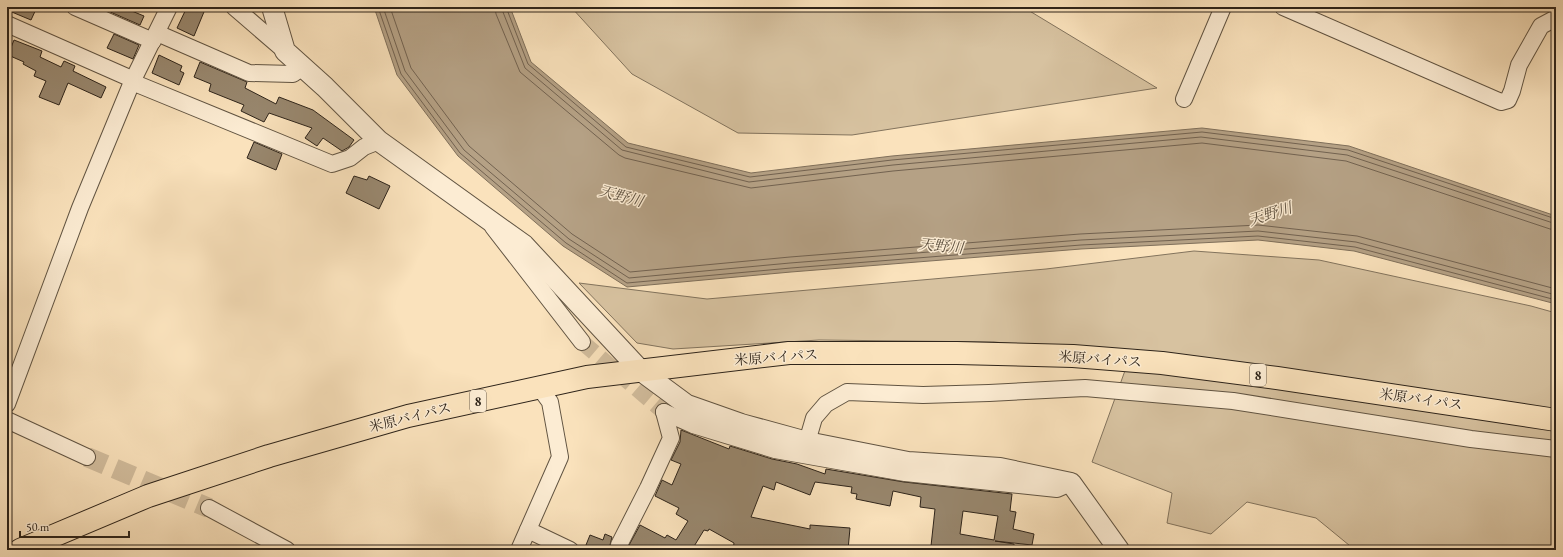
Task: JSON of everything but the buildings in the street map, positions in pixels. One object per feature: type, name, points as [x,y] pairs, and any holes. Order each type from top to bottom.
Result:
[{"type":"highway","name":"米原バイパス","points":[[20,550],[148,496],[269,456],[408,416],[587,377],[789,354],[957,353],[1073,356],[1162,363],[1285,379],[1556,420]]},
{"type":"street","points":[[75,7],[249,73],[293,74],[302,67]]},
{"type":"street","points":[[7,404],[80,208],[133,81],[169,7]]},
{"type":"street","points":[[234,7],[325,87],[379,141],[524,245],[641,371],[687,406],[741,424],[807,442],[908,462],[1000,468],[1071,483],[1119,550]]},
{"type":"street","points":[[272,7],[285,51]]},
{"type":"street","points":[[1184,99],[1223,7]]},
{"type":"street","points":[[1283,7],[1501,102],[1508,100],[1519,65],[1541,26],[1556,18]]},
{"type":"street","points":[[7,24],[133,81],[332,164],[350,158],[364,147],[379,141]]},
{"type":"street","points":[[485,217],[582,342]]},
{"type":"street","points":[[519,550],[560,457],[550,402],[539,387]]},
{"type":"street","points":[[807,442],[814,418],[826,404],[847,392],[923,395],[1085,388],[1233,401],[1471,439],[1556,449]]},
{"type":"street","points":[[619,550],[619,545],[671,438],[664,412],[693,426],[775,450],[920,474],[1058,489],[1071,483]]},
{"type":"street","points":[[7,420],[87,456]]},
{"type":"street","points":[[209,508],[287,550]]},
{"type":"street","points":[[528,530],[570,550]]},
{"type":"shaded area","points":[[571,7],[1023,7],[1157,88],[852,135],[738,133],[632,74]]},
{"type":"shaded area","points":[[1194,251],[1319,260],[1531,306],[1556,313],[1556,550],[1355,550],[1316,518],[1247,502],[1211,534],[1167,523],[1172,493],[1092,462],[1131,354],[994,342],[819,340],[673,349],[637,343],[579,283],[707,299],[1046,269]]},
{"type":"water","name":"天野川","points":[[374,7],[510,7],[531,62],[628,143],[751,173],[892,156],[1202,128],[1349,146],[1556,216],[1556,304],[1354,251],[1258,240],[1081,249],[791,272],[627,287],[563,246],[458,156],[397,75]]},
{"type":"tunnel","points":[[582,342],[664,412]]},
{"type":"tunnel","points":[[87,457],[209,508]]}]
